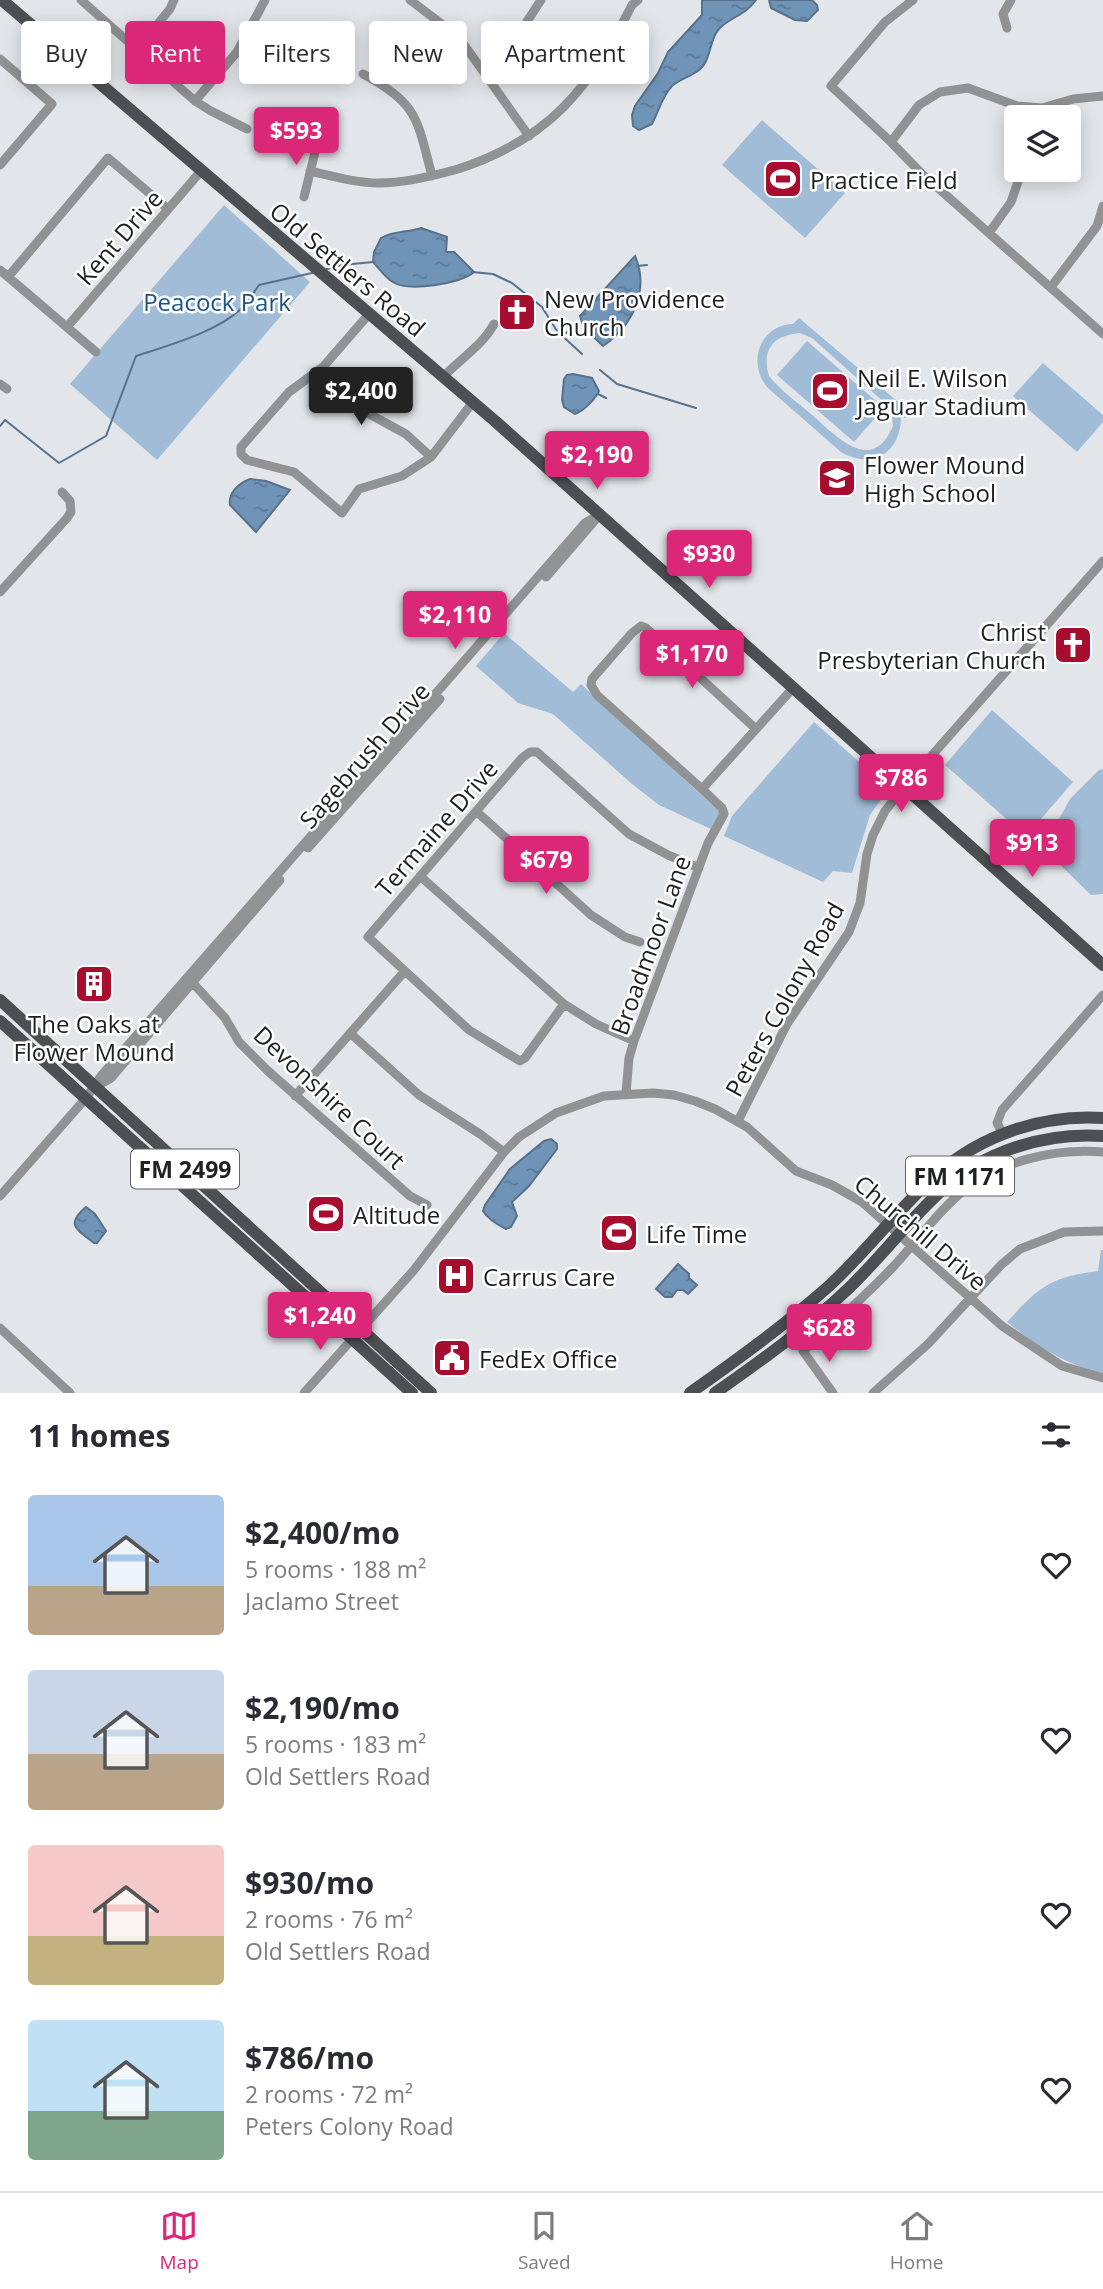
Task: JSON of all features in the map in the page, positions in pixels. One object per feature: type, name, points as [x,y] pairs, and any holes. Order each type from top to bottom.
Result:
[{"type":"main road","name":"Old Settlers Road","points":[[2,0],[473,402],[1103,965]]},
{"type":"main road","name":"FM 2499","points":[[0,1000],[91,1092],[220,1210],[356,1334],[430,1393]]},
{"type":"main road","name":"FM 2499","points":[[0,1021],[91,1092]]},
{"type":"main road","name":"FM 1171","points":[[690,1393],[802,1310],[851,1265],[927,1184],[949,1165],[1003,1134],[1038,1123],[1103,1118]]},
{"type":"main road","name":"FM 1171","points":[[715,1393],[764,1359],[818,1316],[858,1280],[939,1192],[969,1169],[988,1159],[1045,1139],[1103,1136]]},
{"type":"main road","name":"FM 2499","points":[[356,1334],[412,1393]]},
{"type":"street","points":[[80,0],[125,39]]},
{"type":"street","points":[[160,21],[174,0]]},
{"type":"street","points":[[195,101],[237,52],[265,0]]},
{"type":"street","points":[[411,0],[416,7],[455,34],[481,68]]},
{"type":"street","points":[[527,21],[541,0]]},
{"type":"street","points":[[913,0],[885,22],[831,86],[921,173],[1103,334]]},
{"type":"street","points":[[1007,28],[1003,14],[1011,0]]},
{"type":"street","points":[[310,171],[381,184],[432,176],[479,162],[529,136],[554,118],[589,80],[632,5],[637,1]]},
{"type":"street","points":[[0,59],[52,104],[0,165]]},
{"type":"street","points":[[363,74],[390,89],[407,105],[418,125],[432,176]]},
{"type":"street","points":[[176,84],[195,101],[247,129]]},
{"type":"street","points":[[492,84],[529,136]]},
{"type":"street","points":[[891,142],[919,105],[940,92],[968,88],[1017,106],[1042,108],[1073,99],[1103,96]]},
{"type":"street","points":[[304,197],[317,144]]},
{"type":"street","points":[[96,352],[4,274],[107,158],[168,209]]},
{"type":"street","name":"Kent Drive","points":[[67,327],[201,171]]},
{"type":"street","points":[[989,233],[1011,202],[1018,182]]},
{"type":"street","points":[[1051,287],[1097,226],[1103,206]]},
{"type":"street","points":[[369,314],[323,367],[289,392],[241,447],[241,454],[247,460],[294,472],[342,513],[359,489],[402,476],[431,457],[473,402]]},
{"type":"street","points":[[443,377],[460,359],[481,344],[494,324]]},
{"type":"street","points":[[323,367],[332,381],[364,409],[406,434],[431,457]]},
{"type":"street","points":[[0,592],[67,519],[71,512],[71,501],[62,492]]},
{"type":"street","name":"Sagebrush Drive","points":[[91,1092],[111,1078],[190,980],[434,701],[584,523],[599,515]]},
{"type":"street","name":"Peters Colony Road","points":[[738,1121],[787,1024],[849,932],[860,903],[867,854],[885,811],[1103,561]]},
{"type":"street","points":[[756,729],[641,626],[592,679],[591,685],[597,695],[702,789],[794,687]]},
{"type":"street","name":"Termaine Drive","points":[[404,972],[368,937],[530,752],[537,752],[629,834],[699,868]]},
{"type":"street","name":"Broadmoor Lane","points":[[626,1093],[629,1058],[634,1041],[713,831],[724,814],[722,808],[702,789]]},
{"type":"street","points":[[476,811],[591,915],[625,937],[640,942]]},
{"type":"street","points":[[420,876],[564,1004],[596,1024],[634,1041]]},
{"type":"street","points":[[295,1096],[404,972],[468,1030],[520,1061],[525,1059],[564,1004]]},
{"type":"street","name":"Sagebrush Drive","points":[[0,1196],[91,1092],[101,1076],[160,1009],[190,980]]},
{"type":"street","name":"Devonshire Court","points":[[190,980],[225,1018],[248,1052],[410,1196],[427,1205]]},
{"type":"street","points":[[1003,1134],[997,1123],[1002,1110],[1103,995]]},
{"type":"street","points":[[148,1035],[146,1030],[160,1009]]},
{"type":"street","points":[[351,1033],[419,1095],[504,1152]]},
{"type":"street","name":"Churchill Drive","points":[[304,1393],[414,1270],[504,1152],[519,1137],[556,1113],[604,1096],[626,1093],[674,1095],[715,1109],[738,1121],[796,1171],[840,1189],[862,1202],[1002,1326],[1062,1366],[1103,1378]]},
{"type":"street","points":[[833,1393],[803,1351],[840,1319],[961,1193],[996,1170],[1027,1159],[1087,1150],[1103,1152]]},
{"type":"street","points":[[873,1393],[928,1344],[1001,1265],[1020,1249],[1063,1232],[1102,1231]]},
{"type":"street","points":[[0,1328],[70,1393]]},
{"type":"green space","name":"Practice Field","points":[[762,120],[845,193],[805,238],[722,165]]},
{"type":"green space","name":"Peacock Park","points":[[224,205],[310,282],[157,460],[70,384]]},
{"type":"green space","points":[[799,318],[910,412],[905,418],[901,417],[896,440],[883,455],[863,459],[841,452],[769,389],[762,379],[758,358],[764,339],[781,326],[793,324]],"holes":[[[800,333],[812,338],[885,403],[892,415],[893,426],[884,441],[875,448],[864,450],[842,440],[769,376],[768,351],[777,340]]]},
{"type":"green space","name":"Neil E. Wilson Jaguar Stadium","points":[[807,341],[884,408],[854,442],[777,375]]},
{"type":"green space","points":[[1043,363],[1103,415],[1103,422],[1077,452],[1013,396]]},
{"type":"green space","points":[[504,633],[573,692],[581,684],[721,813],[711,829],[659,805],[553,714],[518,703],[476,666]]},
{"type":"green space","points":[[992,710],[1073,782],[1026,836],[945,765]]},
{"type":"green space","points":[[814,722],[889,788],[870,815],[852,873],[833,871],[823,882],[724,836],[732,816]]},
{"type":"green space","points":[[1103,769],[1103,894],[1091,895],[1043,848],[1070,799]]},
{"type":"green space","points":[[1101,1250],[1103,1375],[1052,1353],[1007,1322],[1046,1286],[1068,1277],[1098,1271]]},
{"type":"water","points":[[702,0],[756,0],[748,9],[719,29],[703,66],[672,86],[652,124],[639,130],[633,126],[635,106],[658,73],[668,52],[702,15]]},
{"type":"water","points":[[769,0],[812,0],[818,10],[807,21],[795,20],[771,8]]},
{"type":"water","points":[[421,228],[447,237],[446,252],[454,252],[474,272],[447,283],[422,286],[400,285],[387,278],[373,262],[374,252],[381,238]]},
{"type":"water","points":[[635,256],[640,282],[636,307],[622,328],[603,346],[584,328],[580,316]]},
{"type":"water","points":[[573,374],[592,378],[599,391],[589,404],[575,414],[564,407],[562,400],[564,379]]},
{"type":"water","points":[[250,479],[266,481],[290,490],[256,532],[230,505],[235,489]]},
{"type":"water","points":[[551,1139],[557,1144],[557,1149],[529,1186],[512,1202],[517,1216],[511,1227],[506,1229],[497,1224],[483,1211],[485,1205],[510,1169],[544,1141]]},
{"type":"water","points":[[86,1207],[95,1214],[106,1231],[97,1243],[76,1227],[76,1218]]},
{"type":"water","points":[[678,1264],[697,1285],[688,1294],[677,1290],[672,1297],[665,1297],[656,1289]]},
{"type":"waterway","points":[[327,269],[373,262]]},
{"type":"waterway","points":[[637,266],[647,265]]},
{"type":"waterway","points":[[472,272],[493,274],[512,283],[542,307],[557,331],[582,354]]},
{"type":"waterway","points":[[0,426],[5,420],[59,463],[106,436],[136,356],[192,337],[220,324],[242,308],[259,285],[312,273]]},
{"type":"waterway","points":[[562,335],[577,327]]},
{"type":"waterway","points":[[600,370],[617,384],[696,408]]},
{"type":"waterway","points":[[598,394],[606,398]]},
{"type":"place","name":"Practice Field","points":[[783,179]]},
{"type":"place","name":"New Providence Church","points":[[517,312]]},
{"type":"place","name":"Neil E. Wilson Jaguar Stadium","points":[[830,391]]},
{"type":"place","name":"Flower Mound High School","points":[[837,478]]},
{"type":"place","name":"Christ Presbyterian Church","points":[[1073,645]]},
{"type":"place","name":"The Oaks at Flower Mound","points":[[94,984]]},
{"type":"place","name":"Altitude","points":[[326,1214]]},
{"type":"place","name":"Life Time","points":[[619,1233]]},
{"type":"place","name":"Carrus Care","points":[[456,1276]]},
{"type":"place","name":"FedEx Office","points":[[452,1358]]}]
